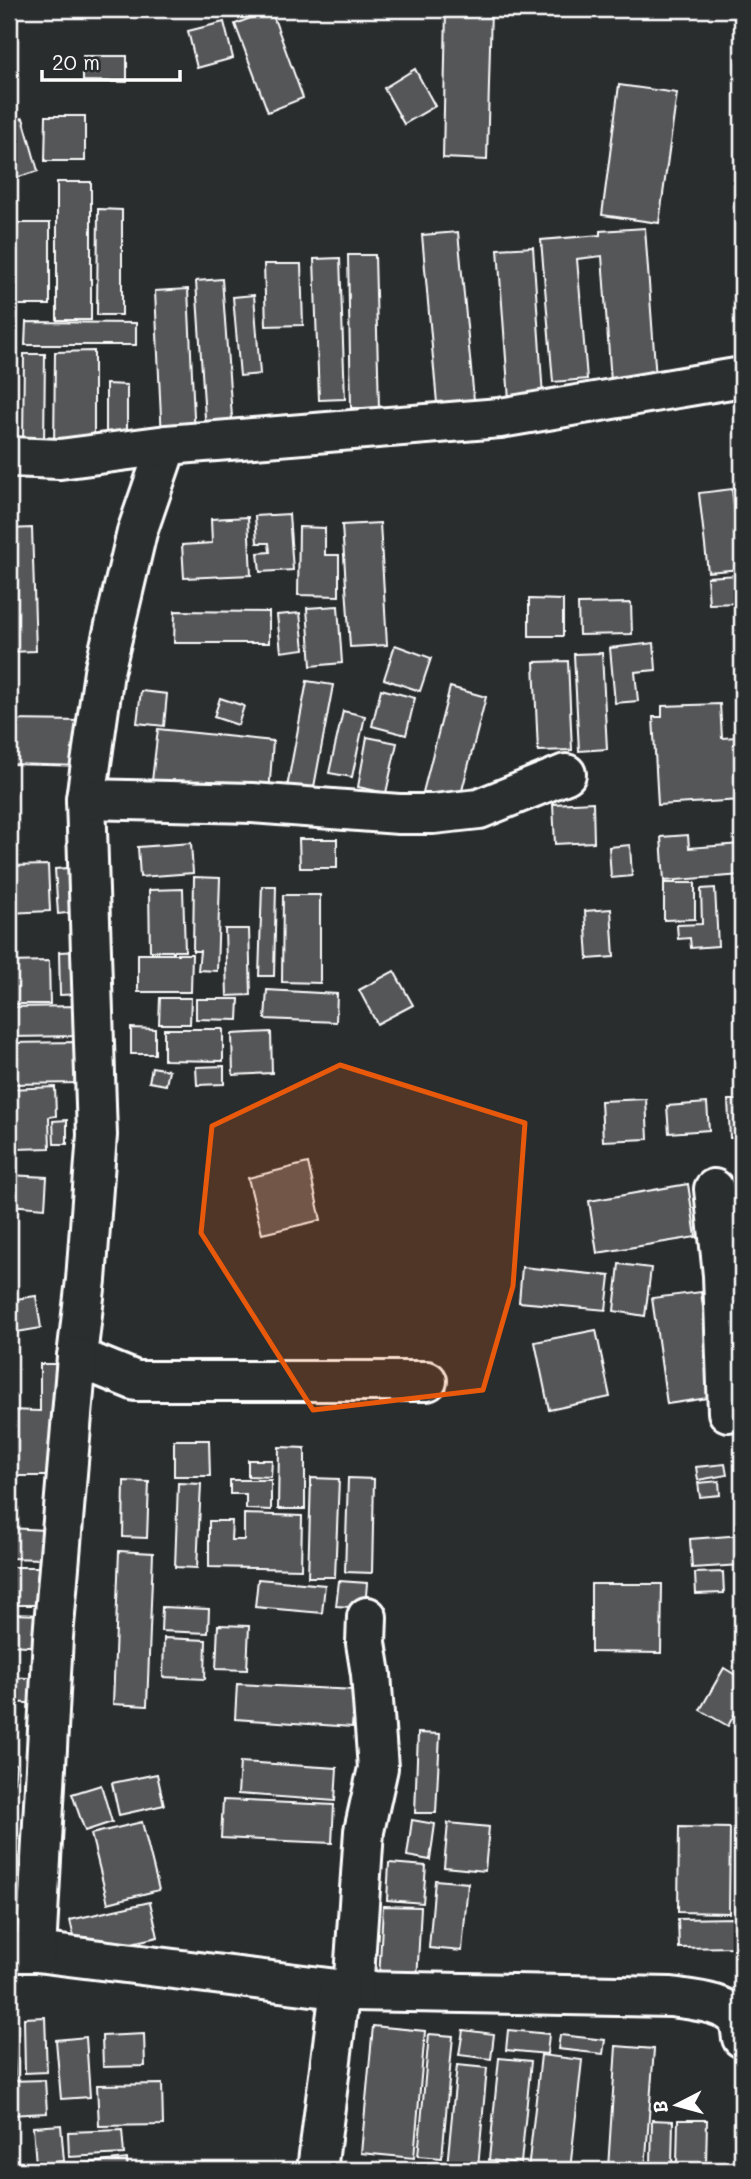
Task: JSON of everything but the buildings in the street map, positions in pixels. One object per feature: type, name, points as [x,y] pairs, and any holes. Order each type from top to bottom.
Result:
[{"type":"street","points":[[9,457],[60,459],[166,445],[500,418],[742,377]]},
{"type":"street","points":[[166,445],[137,532],[104,672],[86,799],[97,1135],[86,1280],[22,1952],[347,1990],[671,1997],[702,2001],[726,2009],[738,2021],[742,2038]]},
{"type":"street","points":[[86,799],[252,803],[433,814],[479,809],[566,774]]},
{"type":"street","points":[[714,1189],[723,1275],[728,1418]]},
{"type":"street","points":[[77,1357],[136,1381],[427,1381]]},
{"type":"street","points":[[317,2170],[347,1990],[364,1831],[378,1768],[366,1643],[367,1617]]},
{"type":"highlighted area","points":[[340,1065],[525,1123],[513,1286],[483,1390],[313,1410],[201,1233],[212,1126]]}]
